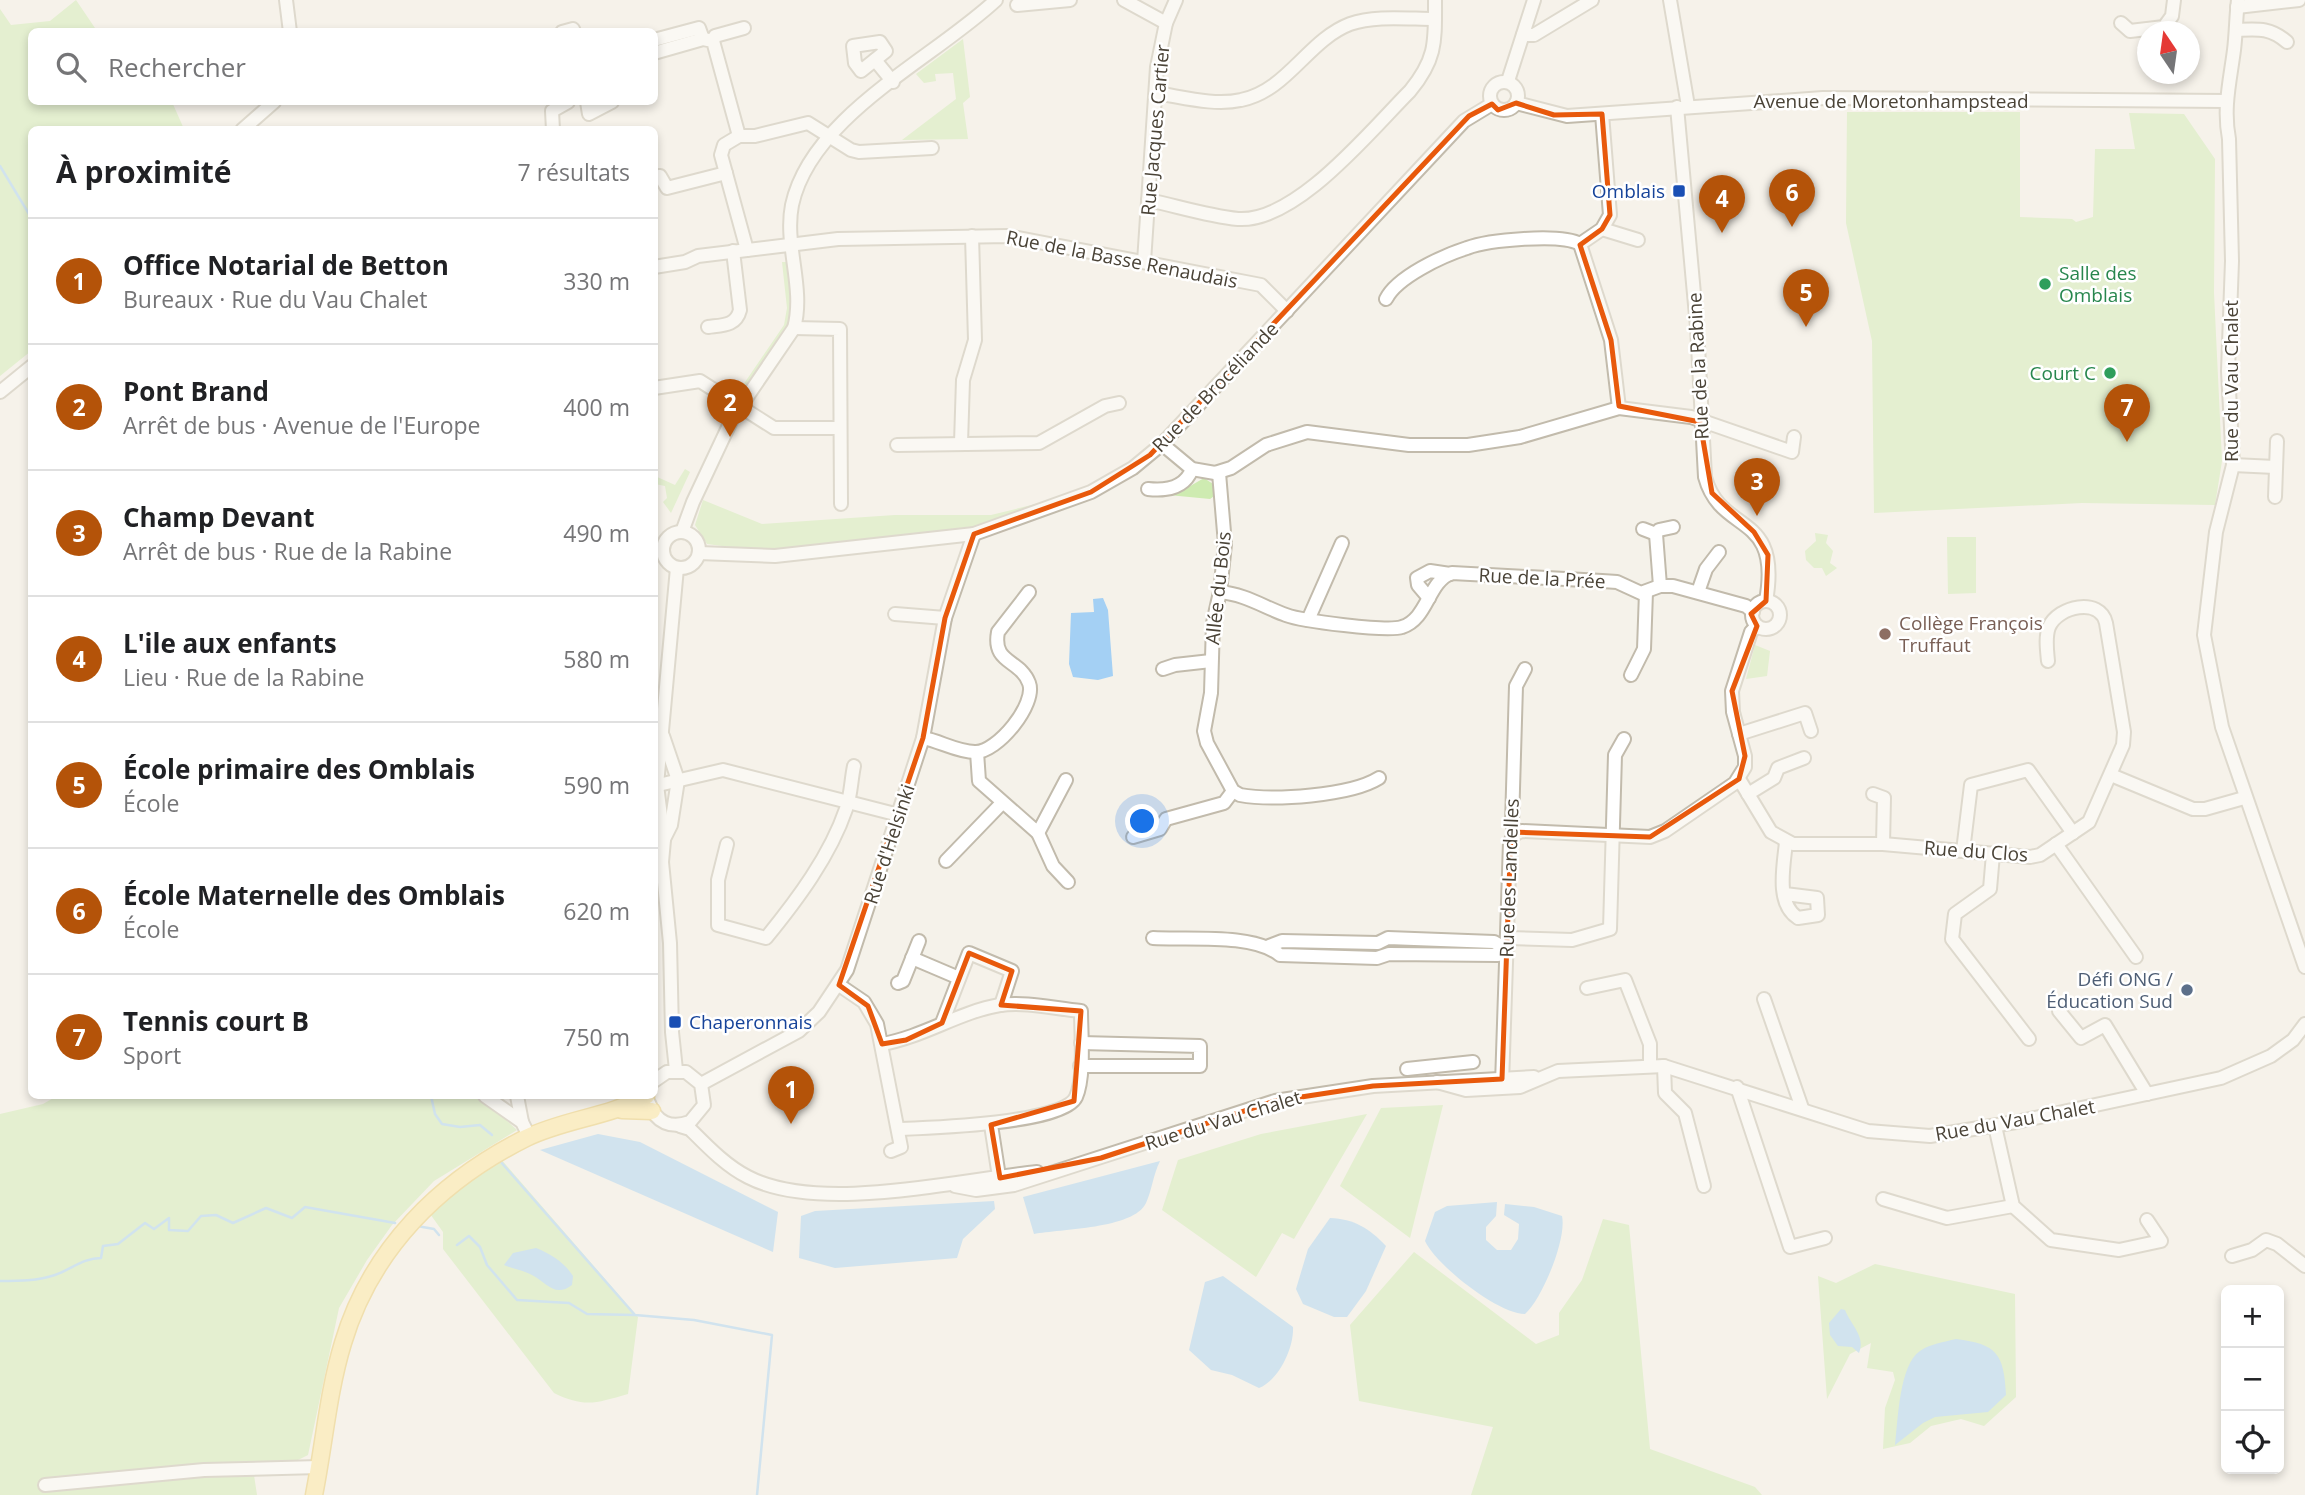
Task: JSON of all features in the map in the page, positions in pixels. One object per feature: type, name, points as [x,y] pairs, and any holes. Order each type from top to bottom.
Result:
[{"type":"main road","points":[[314,1495],[343,1342],[360,1297],[377,1266],[423,1208],[454,1181],[526,1129],[620,1110],[649,1101]]},
{"type":"street","points":[[286,0],[290,28]]},
{"type":"street","points":[[682,532],[697,541],[699,553],[692,565],[677,568],[659,555],[666,540],[682,532],[693,502],[739,407],[794,328],[797,311],[791,212],[799,183],[827,136],[996,0]]},
{"type":"street","points":[[1017,5],[1070,0]]},
{"type":"street","points":[[1124,0],[1166,23]]},
{"type":"street","name":"Rue Jacques Cartier","points":[[1144,262],[1157,67],[1166,23],[1176,0]]},
{"type":"street","points":[[1148,200],[1240,219],[1287,206],[1316,184],[1410,91],[1426,71],[1435,47],[1435,0]]},
{"type":"street","points":[[1508,81],[1534,0]]},
{"type":"street","points":[[1523,35],[1534,35],[1592,0]]},
{"type":"street","name":"Rue de la Rabine","points":[[1670,0],[1682,107],[1705,477],[1712,493],[1754,531],[1768,555],[1770,573],[1766,601]]},
{"type":"street","points":[[2121,23],[2130,31],[2164,27],[2172,16],[2174,0]]},
{"type":"street","points":[[2237,3],[2299,0]]},
{"type":"street","name":"Rue du Vau Chalet","points":[[2237,3],[2226,101],[2232,261],[2228,372],[2233,466],[2216,532],[2204,635],[2222,727],[2244,798],[2260,833],[2305,967]]},
{"type":"street","points":[[1156,93],[1221,102],[1249,98],[1272,86],[1322,40],[1349,24],[1380,19],[1435,19]]},
{"type":"street","points":[[658,39],[699,27],[708,40],[739,136]]},
{"type":"street","points":[[658,52],[708,40],[744,27]]},
{"type":"street","points":[[2235,30],[2265,29],[2276,32],[2287,42]]},
{"type":"street","points":[[875,60],[893,82]]},
{"type":"street","points":[[1508,81],[1517,90],[1516,103],[1507,110],[1492,104],[1490,95],[1493,86],[1508,81]]},
{"type":"street","name":"Avenue de Moretonhampstead","points":[[1516,103],[1554,115],[1602,114],[1823,97],[2226,101]]},
{"type":"street","name":"Rue de Brocéliande","points":[[699,553],[775,556],[974,534],[1091,492],[1133,468],[1162,444],[1464,121],[1492,104]]},
{"type":"street","points":[[248,126],[272,105]]},
{"type":"street","points":[[553,126],[552,111],[563,105]]},
{"type":"street","points":[[588,105],[589,114],[606,105]]},
{"type":"street","points":[[1385,299],[1398,281],[1469,247],[1555,238],[1580,244],[1602,229],[1610,215],[1611,203],[1602,114]]},
{"type":"street","points":[[747,250],[721,155],[724,145],[739,136],[755,136],[808,123],[859,152],[932,148]]},
{"type":"street","points":[[658,176],[667,188],[726,173]]},
{"type":"street","points":[[1602,229],[1638,240]]},
{"type":"street","points":[[961,443],[963,380],[975,340],[972,236]]},
{"type":"street","name":"Rue de la Basse Renaudais","points":[[658,266],[733,251],[838,239],[1008,236],[1261,285],[1287,311]]},
{"type":"street","points":[[1580,244],[1611,340],[1619,408]]},
{"type":"street","points":[[708,327],[732,324],[738,319],[740,310],[733,251]]},
{"type":"street","points":[[794,328],[840,329],[841,504]]},
{"type":"street","points":[[0,392],[28,369]]},
{"type":"street","points":[[658,387],[700,382],[774,428],[840,428]]},
{"type":"street","points":[[897,445],[1039,443],[1105,405],[1119,403]]},
{"type":"street","points":[[1162,444],[1192,469],[1219,472],[1266,445],[1307,432],[1409,445],[1468,445],[1520,436],[1619,408],[1691,417],[1700,422],[1744,432],[1768,445],[1791,452],[1794,437]]},
{"type":"street","points":[[2275,497],[2277,441]]},
{"type":"street","points":[[2233,466],[2275,467]]},
{"type":"street","points":[[1148,489],[1166,489],[1181,484],[1192,469]]},
{"type":"street","name":"Allée du Bois","points":[[1219,472],[1225,525],[1220,592],[1214,614],[1205,736],[1233,791]]},
{"type":"street","points":[[1660,586],[1649,532],[1673,527]]},
{"type":"street","name":"Rue d'Helsinki","points":[[701,1084],[788,1038],[819,1012],[839,985],[856,945],[923,738],[945,618],[974,534]]},
{"type":"street","points":[[1308,620],[1342,543]]},
{"type":"street","points":[[1698,592],[1706,569],[1719,552]]},
{"type":"street","points":[[658,768],[677,568]]},
{"type":"street","name":"Rue de la Prée","points":[[1429,598],[1418,585],[1417,578],[1430,571],[1602,581],[1646,592]]},
{"type":"street","points":[[1220,592],[1235,593],[1287,615],[1308,620],[1395,628],[1415,620],[1443,578],[1450,574]]},
{"type":"street","points":[[1631,675],[1644,649],[1646,592],[1660,586],[1698,592],[1746,606],[1753,611],[1757,626]]},
{"type":"street","points":[[923,738],[977,752],[988,750],[998,743],[1030,701],[1028,681],[1000,655],[997,639],[998,632],[1029,592]]},
{"type":"street","points":[[1753,611],[1766,601],[1779,608],[1779,623],[1771,629],[1757,626]]},
{"type":"street","name":"Rue du Clos","points":[[1786,842],[1883,844],[2030,857],[2040,855],[2089,822],[2111,775],[2125,736],[2103,614],[2088,608],[2071,609],[2056,616],[2047,633],[2048,661]]},
{"type":"street","points":[[895,614],[945,618]]},
{"type":"street","points":[[1515,834],[1522,831],[1658,835],[1739,779],[1745,767],[1745,756],[1732,712],[1732,691],[1751,632],[1757,626]]},
{"type":"street","name":"Allée du Bois","points":[[1163,669],[1211,661]]},
{"type":"street","name":"Rue des Landelles","points":[[1502,1083],[1510,842],[1515,834],[1512,823],[1516,686],[1525,669]]},
{"type":"street","points":[[1739,734],[1805,713],[1811,732]]},
{"type":"street","points":[[662,732],[678,780],[671,825],[664,839]]},
{"type":"street","points":[[1269,946],[1282,941],[1378,943],[1388,938],[1507,943],[1572,940],[1610,929],[1615,755],[1624,739]]},
{"type":"street","points":[[977,752],[979,781],[1038,833],[1053,866],[1068,882]]},
{"type":"street","points":[[1748,794],[1774,778],[1778,768],[1804,758]]},
{"type":"street","points":[[727,844],[718,880],[718,925],[766,938],[791,907],[830,845],[847,801],[855,766]]},
{"type":"street","points":[[658,785],[723,770],[899,815]]},
{"type":"street","points":[[1963,851],[1971,785],[2028,770],[2073,833]]},
{"type":"street","points":[[2111,775],[2199,810],[2244,798]]},
{"type":"street","points":[[1133,837],[1160,830],[1166,819],[1224,803],[1233,791],[1249,796],[1295,795],[1363,788],[1379,778]]},
{"type":"street","points":[[1739,779],[1771,832],[1786,842],[1783,882],[1785,894]]},
{"type":"street","points":[[1038,833],[1066,780]]},
{"type":"street","points":[[1873,794],[1884,798],[1883,844]]},
{"type":"street","points":[[658,799],[664,839],[662,862],[670,943],[672,1032],[676,1070]]},
{"type":"street","points":[[946,861],[1002,803]]},
{"type":"street","points":[[2056,844],[2136,957]]},
{"type":"street","points":[[1993,854],[1990,889],[1955,914],[1952,939],[2029,1040]]},
{"type":"street","points":[[1388,938],[1389,954]]},
{"type":"street","points":[[1153,939],[1252,942],[1269,946],[1280,955],[1377,958],[1389,954],[1498,955],[1507,943]]},
{"type":"street","points":[[898,983],[903,981],[919,942]]},
{"type":"street","points":[[942,1023],[969,953],[1012,971],[1002,1004]]},
{"type":"street","points":[[912,958],[959,978]]},
{"type":"street","points":[[1587,988],[1625,980],[1649,1041],[1650,1065]]},
{"type":"street","points":[[839,985],[859,997],[871,1010],[882,1044],[901,1147],[891,1151]]},
{"type":"street","points":[[1764,999],[1802,1108]]},
{"type":"street","points":[[882,1044],[906,1040],[942,1023],[1002,1004],[1082,1011],[1078,1095],[1068,1106],[990,1125],[898,1129]]},
{"type":"street","points":[[2059,1011],[2081,1038],[2105,1025],[2147,1094]]},
{"type":"street","name":"Rue du Vau Chalet","points":[[649,1101],[664,1123],[690,1129],[708,1147],[747,1177],[795,1192],[955,1186],[1000,1183],[1055,1170],[1275,1101],[1323,1092],[1437,1082],[1502,1083],[1570,1070],[1650,1065],[1664,1066],[1737,1087],[1868,1131],[1930,1136],[2210,1082],[2241,1071],[2284,1047],[2305,1024]]},
{"type":"street","points":[[1080,1066],[1200,1066],[1200,1046],[1081,1044]]},
{"type":"street","points":[[1407,1069],[1473,1062]]},
{"type":"street","points":[[1433,1066],[1437,1082]]},
{"type":"street","points":[[1664,1066],[1665,1093],[1685,1113],[1704,1186]]},
{"type":"street","points":[[658,1079],[667,1072],[676,1070],[686,1072],[701,1084],[704,1105],[699,1115],[700,1128],[708,1147]]},
{"type":"street","points":[[1737,1087],[1790,1247],[1825,1238]]},
{"type":"street","points":[[489,1099],[526,1129]]},
{"type":"street","points":[[518,1099],[526,1129]]},
{"type":"street","points":[[680,1126],[699,1115]]},
{"type":"street","points":[[990,1125],[1000,1183]]},
{"type":"street","points":[[1994,1125],[2013,1206],[2054,1242],[2110,1249],[2132,1248],[2161,1241],[2147,1220]]},
{"type":"street","points":[[1883,1199],[1947,1219],[2013,1206]]},
{"type":"street","points":[[2232,1256],[2252,1250],[2266,1240],[2277,1244],[2305,1266]]},
{"type":"street","points":[[45,1485],[204,1470],[319,1467]]},
{"type":"highlighted area","points":[[1516,103],[1554,115],[1602,114],[1610,215],[1602,229],[1580,245],[1611,340],[1619,406],[1700,422],[1712,493],[1754,532],[1768,555],[1766,601],[1751,614],[1757,626],[1732,691],[1745,756],[1739,779],[1650,837],[1511,832],[1502,1079],[1373,1086],[1275,1101],[1101,1158],[1000,1178],[991,1125],[1074,1101],[1081,1011],[1001,1005],[1012,971],[969,953],[942,1023],[906,1040],[882,1044],[868,1006],[839,985],[923,738],[945,618],[974,534],[1091,492],[1150,455],[1469,116],[1492,104],[1498,110]]},
{"type":"green space","points":[[76,0],[95,28],[28,28],[28,105],[173,105],[183,126],[28,126],[28,353],[0,376],[0,9],[11,25],[50,21]]},
{"type":"green space","points":[[963,39],[970,97],[963,103],[968,139],[902,140],[956,99],[953,73],[935,74],[936,81],[924,83],[916,74]]},
{"type":"green space","points":[[1847,112],[2020,112],[2020,217],[2072,219],[2076,222],[2093,217],[2095,149],[2135,149],[2129,113],[2184,114],[2215,159],[2214,293],[2222,461],[2215,505],[2082,503],[1874,513],[1872,341],[1846,223]]},
{"type":"green space","points":[[782,262],[788,262],[793,311],[790,326],[746,391],[741,388],[784,325],[787,308]]},
{"type":"green space","points":[[685,469],[690,472],[671,513],[663,502],[667,498],[665,486],[658,485],[658,477],[675,485]]},
{"type":"green space","points":[[1204,478],[1213,484],[1217,494],[1210,499],[1158,494],[1180,492]]},
{"type":"green space","points":[[703,500],[762,524],[895,515],[991,515],[1044,502],[1046,504],[973,529],[802,548],[752,550],[707,544],[695,525]]},
{"type":"green space","points":[[1815,533],[1828,535],[1826,543],[1833,551],[1830,563],[1837,568],[1826,576],[1822,568],[1814,568],[1806,560],[1805,551],[1816,541]]},
{"type":"green space","points":[[1947,537],[1976,537],[1976,593],[1948,594]]},
{"type":"green space","points":[[1755,645],[1770,651],[1767,676],[1746,679]]},
{"type":"green space","points":[[52,1099],[483,1099],[517,1130],[434,1181],[392,1225],[367,1260],[339,1308],[308,1455],[298,1460],[252,1462],[257,1495],[0,1495],[0,1114],[43,1104]]},
{"type":"green space","points":[[1443,1105],[1410,1238],[1340,1186],[1381,1108]]},
{"type":"green space","points":[[1367,1114],[1294,1239],[1282,1233],[1256,1277],[1162,1210],[1178,1160],[1261,1134]]},
{"type":"green space","points":[[500,1158],[638,1317],[628,1394],[607,1400],[583,1402],[554,1393],[443,1249],[443,1232],[428,1211]]},
{"type":"green space","points":[[1603,1219],[1629,1225],[1650,1449],[1755,1487],[1762,1495],[1471,1495],[1493,1427],[1359,1401],[1350,1325],[1414,1252],[1536,1344],[1559,1335],[1559,1313],[1582,1280]]},
{"type":"green space","points":[[1875,1264],[2015,1294],[2016,1397],[1984,1426],[1961,1419],[1931,1426],[1910,1443],[1883,1449],[1885,1408],[1895,1380],[1893,1372],[1867,1368],[1871,1343],[1850,1354],[1827,1399],[1818,1276],[1836,1283]]},
{"type":"water","points":[[1103,598],[1108,610],[1113,676],[1098,680],[1073,677],[1069,664],[1071,613],[1094,612],[1093,599]]},
{"type":"water","points":[[598,1134],[640,1142],[778,1212],[773,1252],[540,1150]]},
{"type":"water","points":[[1160,1161],[1146,1203],[1139,1212],[1112,1223],[1034,1234],[1023,1197]]},
{"type":"water","points":[[994,1201],[995,1209],[963,1239],[957,1258],[835,1268],[799,1258],[801,1216],[815,1211]]},
{"type":"water","points":[[1497,1202],[1496,1216],[1486,1227],[1486,1240],[1497,1250],[1511,1250],[1518,1239],[1519,1224],[1504,1215],[1505,1204],[1534,1207],[1562,1216],[1561,1239],[1552,1268],[1539,1296],[1525,1314],[1513,1312],[1484,1297],[1441,1263],[1425,1241],[1435,1212],[1447,1206]]},
{"type":"water","points":[[1330,1218],[1361,1226],[1386,1246],[1366,1291],[1347,1317],[1334,1317],[1303,1304],[1296,1289],[1308,1249]]},
{"type":"water","points":[[536,1248],[566,1267],[573,1276],[572,1285],[556,1290],[529,1273],[504,1265],[513,1253]]},
{"type":"water","points":[[1223,1276],[1293,1327],[1291,1344],[1279,1371],[1259,1388],[1232,1375],[1211,1370],[1189,1350],[1205,1282]]},
{"type":"water","points":[[1841,1309],[1845,1310],[1859,1336],[1859,1353],[1852,1347],[1838,1346],[1830,1335],[1829,1323]]},
{"type":"water","points":[[1956,1339],[1981,1344],[1996,1353],[2003,1370],[2006,1395],[1988,1412],[1935,1417],[1895,1445],[1901,1394],[1913,1358],[1928,1347]]},
{"type":"waterway","points":[[0,166],[28,212]]},
{"type":"waterway","points":[[432,1099],[435,1114],[442,1124],[460,1127],[480,1125],[492,1135]]},
{"type":"waterway","points":[[500,1161],[635,1315],[694,1320],[772,1335],[757,1495]]},
{"type":"waterway","points":[[0,1281],[28,1280],[61,1273],[83,1262],[101,1258],[103,1246],[118,1244],[145,1223],[154,1229],[169,1218],[169,1230],[188,1231],[201,1216],[216,1215],[233,1223],[266,1208],[292,1218],[305,1207],[395,1223]]},
{"type":"waterway","points":[[417,1226],[434,1229],[439,1235]]},
{"type":"waterway","points":[[457,1245],[469,1236],[480,1247],[487,1265],[517,1300],[569,1303],[587,1314],[634,1315]]},
{"type":"place","name":"Omblais","points":[[1679,191]]},
{"type":"place","name":"École Maternelle des Omblais","points":[[1792,227]]},
{"type":"place","name":"L'ile aux enfants","points":[[1722,233]]},
{"type":"place","name":"Salle des Omblais","points":[[2045,284]]},
{"type":"place","name":"École primaire des Omblais","points":[[1806,327]]},
{"type":"place","name":"Court C","points":[[2110,373]]},
{"type":"place","name":"Pont Brand","points":[[730,437]]},
{"type":"place","name":"Tennis court B","points":[[2127,442]]},
{"type":"place","name":"Champ Devant","points":[[1757,516]]},
{"type":"place","name":"Collège François Truffaut","points":[[1885,634]]},
{"type":"place","name":"Défi ONG / Éducation Sud","points":[[2187,990]]},
{"type":"place","name":"Chaperonnais","points":[[675,1022]]},
{"type":"place","name":"Office Notarial de Betton","points":[[791,1124]]}]
